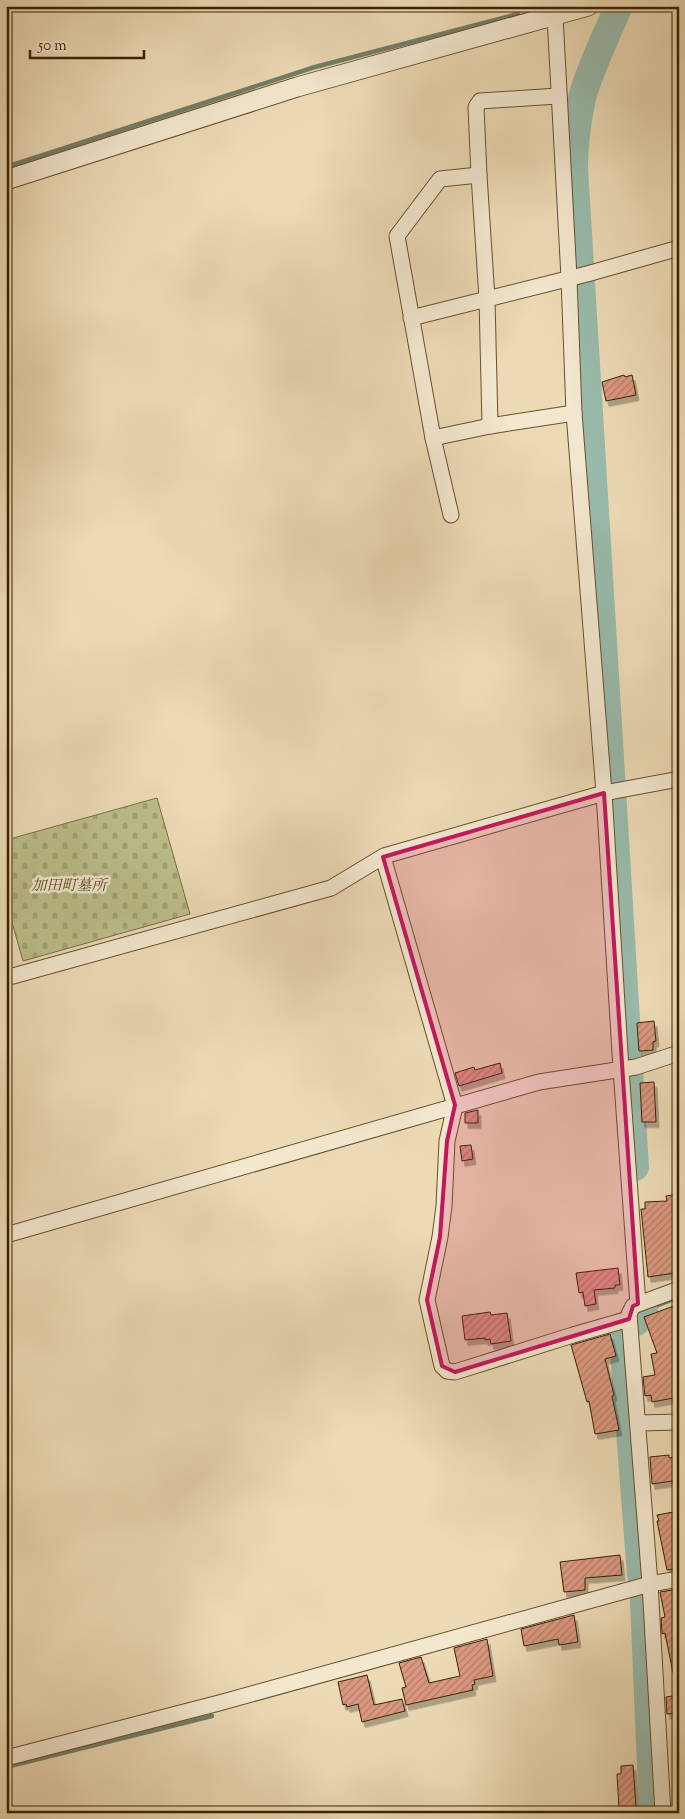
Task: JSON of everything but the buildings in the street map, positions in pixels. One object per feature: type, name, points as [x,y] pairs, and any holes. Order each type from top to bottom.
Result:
[{"type":"street","points":[[6,180],[296,87],[588,6]]},
{"type":"street","points":[[555,16],[558,96],[577,276],[574,413],[610,792],[627,1069],[638,1304]]},
{"type":"street","points":[[490,426],[487,299],[476,107],[480,101],[558,96]]},
{"type":"street","points":[[452,515],[433,438],[397,236],[440,179],[479,176]]},
{"type":"street","points":[[411,318],[679,248]]},
{"type":"street","points":[[433,438],[490,426],[574,413]]},
{"type":"street","points":[[12,976],[331,888],[383,857],[610,792],[679,779]]},
{"type":"street","points":[[383,857],[455,1106],[447,1141],[444,1206],[440,1237],[428,1300],[442,1366],[447,1371],[455,1372],[629,1319]]},
{"type":"street","points":[[6,1235],[539,1082],[627,1069],[679,1054]]},
{"type":"street","points":[[663,1813],[650,1584],[629,1314],[633,1306],[679,1290]]},
{"type":"street","points":[[638,1423],[679,1422]]},
{"type":"street","points":[[6,1758],[219,1703],[650,1584],[679,1579]]},
{"type":"highlighted area","points":[[604,793],[638,1304],[633,1306],[629,1319],[455,1372],[442,1366],[427,1300],[440,1237],[447,1141],[455,1105],[383,857]]},
{"type":"green space","name":"加田町墓所","points":[[157,798],[190,914],[23,961],[6,901],[6,840]]},
{"type":"waterway","points":[[617,10],[593,65],[582,98],[576,133],[574,168],[635,1167]]},
{"type":"waterway","points":[[6,167],[315,67],[518,14]]},
{"type":"waterway","points":[[643,1314],[648,1309],[679,1297]]},
{"type":"waterway","points":[[636,1322],[644,1311]]},
{"type":"waterway","points":[[622,1326],[641,1575]]},
{"type":"waterway","points":[[644,1601],[653,1813]]},
{"type":"waterway","points":[[6,1767],[212,1716]]}]
